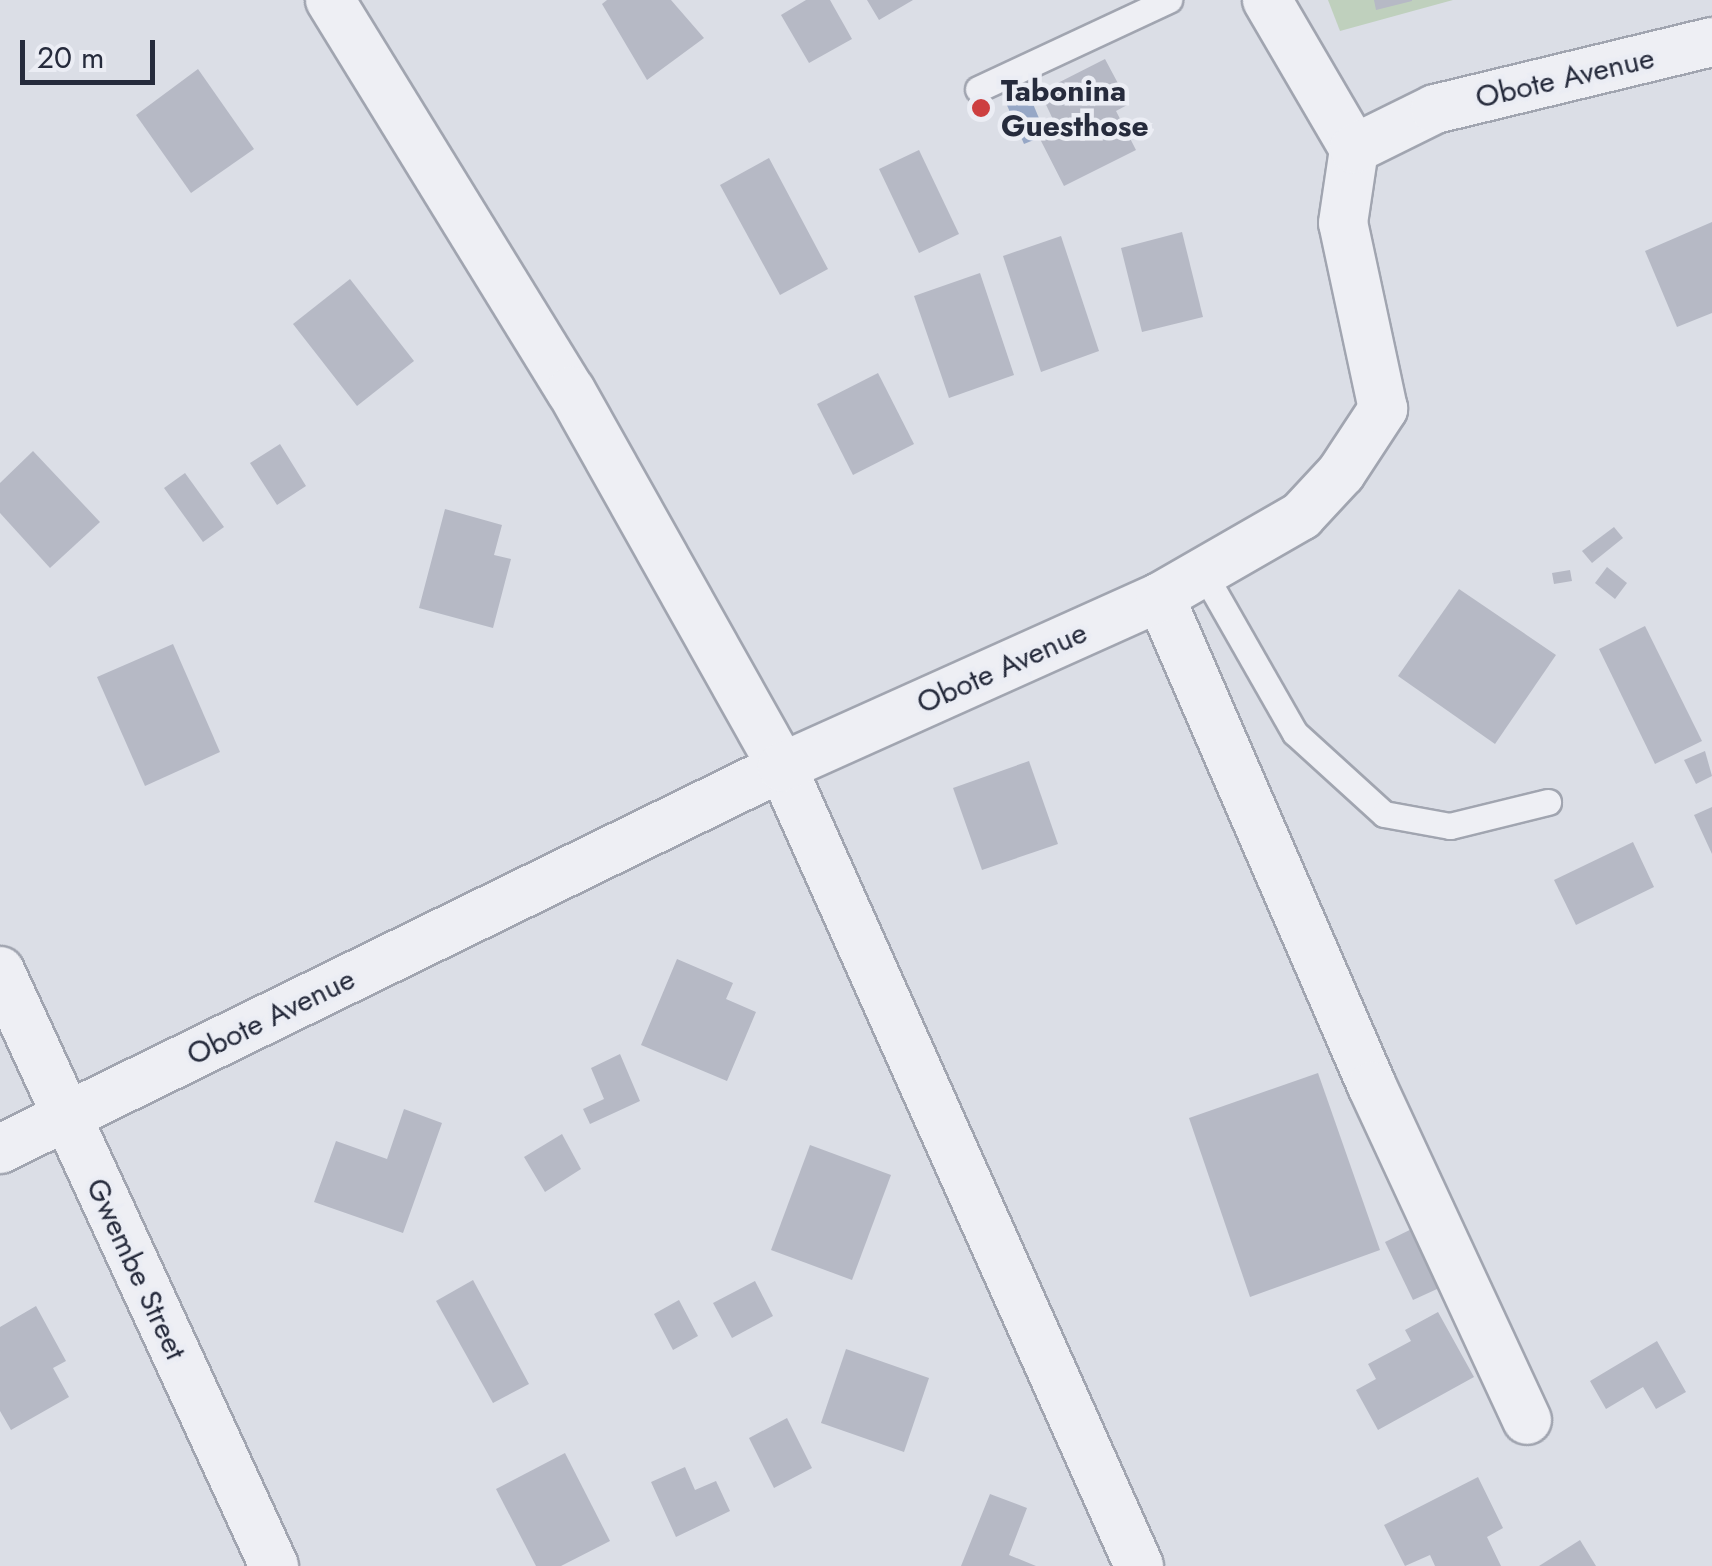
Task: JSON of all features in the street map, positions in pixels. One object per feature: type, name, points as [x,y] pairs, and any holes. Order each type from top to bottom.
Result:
[{"type":"street","points":[[330,0],[571,391],[782,767],[1140,1566]]},
{"type":"street","points":[[1267,0],[1354,149]]},
{"type":"street","name":"Obote Avenue","points":[[0,1149],[782,767],[1160,597],[1301,516],[1341,473],[1383,409],[1343,222],[1354,149],[1435,109],[1712,42]]},
{"type":"street","points":[[1160,597],[1372,1086],[1527,1420]]},
{"type":"street","name":"Gwembe Street","points":[[0,971],[274,1566]]},
{"type":"lane","points":[[978,89],[1169,0]]},
{"type":"lane","points":[[1203,572],[1295,733],[1384,814],[1450,826],[1548,802]]},
{"type":"green space","points":[[1328,0],[1453,0],[1340,31]]},
{"type":"water","points":[[1023,80],[1046,135],[1024,144],[1002,94]]},
{"type":"building","points":[[607,0],[671,0],[704,38],[647,80],[602,4]]},
{"type":"building","points":[[806,0],[830,0],[852,39],[809,63],[781,15]]},
{"type":"building","points":[[867,0],[913,0],[879,20]]},
{"type":"building","points":[[1374,0],[1412,0],[1412,1],[1376,10]]},
{"type":"building","points":[[1105,59],[1129,104],[1116,111],[1136,150],[1064,186],[1040,139],[1058,130],[1040,92]]},
{"type":"building","points":[[198,69],[254,149],[191,193],[136,115]]},
{"type":"building","points":[[919,150],[959,234],[919,253],[879,169]]},
{"type":"building","points":[[769,158],[828,269],[780,295],[720,185]]},
{"type":"building","points":[[1712,222],[1712,313],[1677,327],[1645,251]]},
{"type":"building","points":[[1182,232],[1203,317],[1142,332],[1121,248]]},
{"type":"building","points":[[1061,236],[1099,351],[1041,372],[1003,256]]},
{"type":"building","points":[[980,273],[1014,375],[949,398],[914,296]]},
{"type":"building","points":[[350,279],[414,361],[357,406],[293,324]]},
{"type":"building","points":[[878,373],[914,444],[853,475],[817,404]]},
{"type":"building","points":[[280,444],[306,486],[277,505],[250,463]]},
{"type":"building","points":[[33,451],[100,522],[50,568],[0,513],[0,483]]},
{"type":"building","points":[[185,473],[224,527],[203,542],[164,488]]},
{"type":"building","points":[[445,509],[502,525],[494,555],[511,559],[493,628],[419,608]]},
{"type":"building","points":[[1614,527],[1623,538],[1592,563],[1582,551]]},
{"type":"building","points":[[1607,567],[1627,583],[1615,599],[1595,583]]},
{"type":"building","points":[[1570,570],[1572,581],[1554,584],[1552,573]]},
{"type":"building","points":[[1459,589],[1556,655],[1495,744],[1398,676]]},
{"type":"building","points":[[1645,626],[1702,741],[1655,764],[1599,649]]},
{"type":"building","points":[[173,644],[220,752],[145,786],[97,677]]},
{"type":"building","points":[[1705,751],[1712,776],[1696,784],[1684,760]]},
{"type":"building","points":[[1029,761],[1058,844],[982,870],[953,788]]},
{"type":"building","points":[[1712,807],[1712,854],[1694,815]]},
{"type":"building","points":[[1633,842],[1654,887],[1576,925],[1554,880]]},
{"type":"building","points":[[677,959],[733,983],[726,999],[756,1012],[727,1081],[641,1045]]},
{"type":"building","points":[[620,1054],[640,1101],[590,1124],[583,1109],[604,1099],[591,1068]]},
{"type":"building","points":[[1318,1073],[1380,1250],[1250,1297],[1189,1118]]},
{"type":"building","points":[[404,1109],[442,1123],[403,1233],[314,1202],[336,1141],[387,1159]]},
{"type":"building","points":[[562,1134],[581,1169],[545,1192],[524,1157]]},
{"type":"building","points":[[810,1145],[891,1175],[852,1280],[771,1250]]},
{"type":"building","points":[[1420,1225],[1448,1284],[1413,1300],[1385,1242]]},
{"type":"building","points":[[473,1280],[529,1384],[493,1403],[436,1301]]},
{"type":"building","points":[[755,1281],[773,1316],[732,1338],[713,1303]]},
{"type":"building","points":[[679,1300],[698,1336],[673,1350],[654,1314]]},
{"type":"building","points":[[36,1306],[66,1361],[53,1368],[69,1397],[11,1430],[0,1411],[0,1327]]},
{"type":"building","points":[[1438,1312],[1474,1377],[1378,1430],[1356,1390],[1376,1379],[1368,1364],[1411,1341],[1405,1330]]},
{"type":"building","points":[[1657,1341],[1686,1392],[1656,1409],[1643,1387],[1606,1409],[1590,1381]]},
{"type":"building","points":[[846,1349],[929,1378],[904,1452],[821,1423]]},
{"type":"building","points":[[787,1418],[812,1468],[774,1488],[749,1438]]},
{"type":"building","points":[[565,1453],[610,1541],[561,1566],[536,1566],[496,1489]]},
{"type":"building","points":[[685,1467],[695,1490],[716,1481],[730,1511],[676,1537],[651,1482]]},
{"type":"building","points":[[1478,1477],[1503,1528],[1487,1537],[1501,1566],[1435,1566],[1430,1555],[1405,1566],[1384,1525]]},
{"type":"building","points":[[990,1494],[1027,1508],[1009,1555],[1036,1566],[961,1566]]},
{"type":"building","points":[[1580,1540],[1596,1566],[1539,1566]]},
{"type":"place","name":"Tabonina Guesthose","points":[[981,108]]}]
